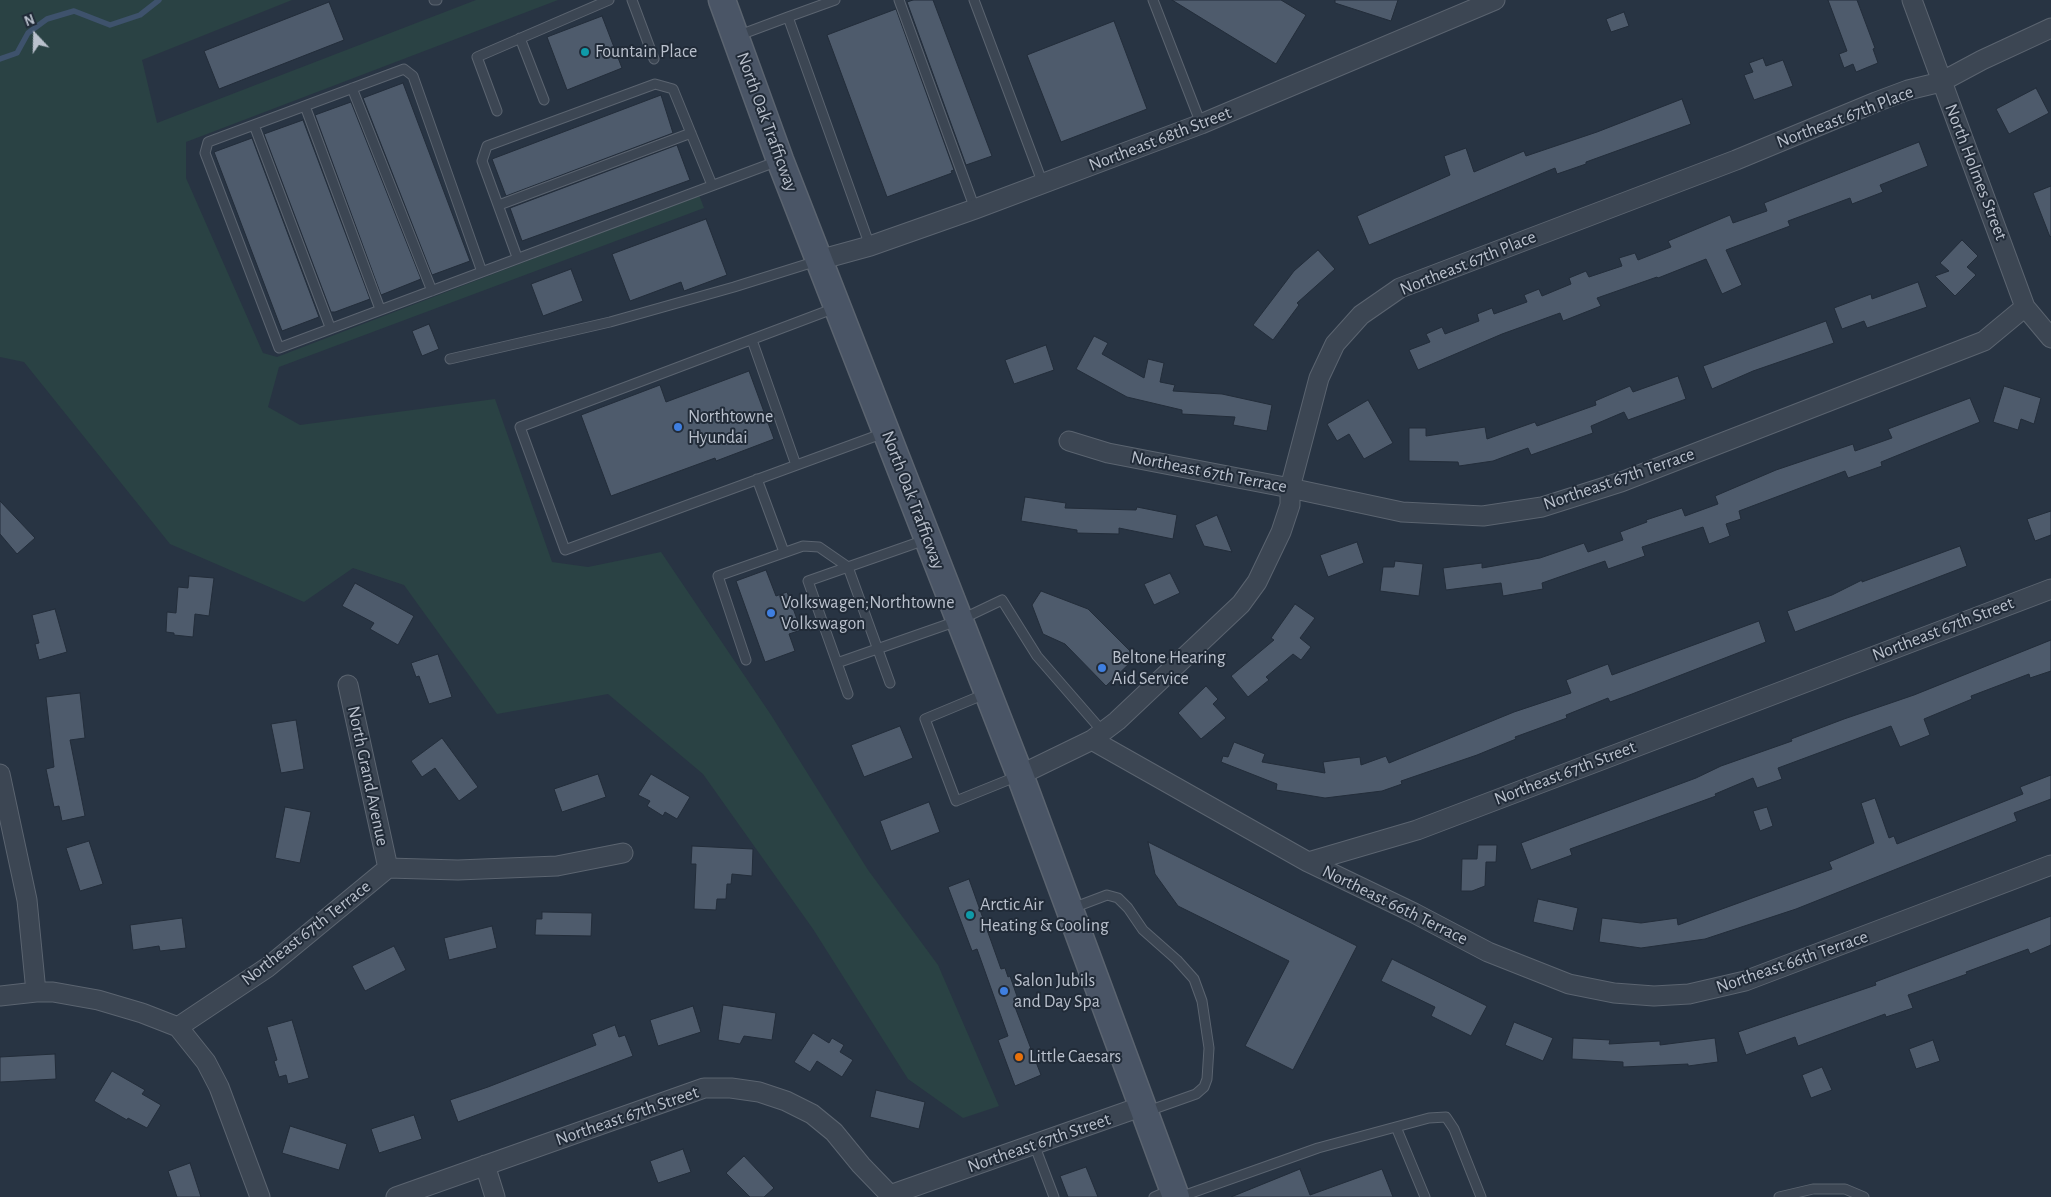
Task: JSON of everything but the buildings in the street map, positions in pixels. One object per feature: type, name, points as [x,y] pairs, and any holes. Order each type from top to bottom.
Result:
[{"type":"main road","name":"North Oak Trafficway","points":[[722,0],[780,160],[1020,775],[1144,1109],[1171,1195]]},
{"type":"street","name":"Northeast 68th Street","points":[[820,260],[870,246],[975,209],[1201,124],[1494,0]]},
{"type":"street","name":"North Holmes Street","points":[[1912,0],[2025,307],[2051,338]]},
{"type":"street","name":"Northeast 67th Place","points":[[1020,775],[1097,736],[1190,654],[1241,604],[1257,582],[1281,532],[1290,505],[1290,488],[1319,378],[1336,344],[1361,315],[1400,288],[1736,160],[1876,102],[1908,90],[1941,82],[1982,60],[2051,28]]},
{"type":"street","name":"Northeast 67th Terrace","points":[[1068,442],[1108,453],[1402,512],[1443,516],[1483,516],[1542,507],[1621,482],[1984,341],[2025,307]]},
{"type":"street","name":"Northeast 67th Street","points":[[1308,862],[1417,830],[2051,589]]},
{"type":"street","name":"North Grand Avenue","points":[[348,685],[388,868]]},
{"type":"street","points":[[1097,736],[1308,862]]},
{"type":"street","points":[[0,774],[27,900],[36,992]]},
{"type":"street","name":"Northeast 67th Terrace","points":[[178,1027],[268,967],[388,868],[458,870],[557,866],[623,853]]},
{"type":"street","name":"Northeast 66th Terrace","points":[[1308,862],[1414,913],[1488,952],[1569,984],[1614,993],[1654,996],[1689,994],[1752,979],[2051,865]]},
{"type":"street","points":[[0,996],[53,992],[98,1000],[142,1013],[178,1027],[206,1062],[219,1087],[260,1197]]},
{"type":"street","name":"Northeast 67th Street","points":[[396,1197],[704,1088],[731,1088],[759,1092],[786,1101],[812,1114],[834,1132],[861,1166],[890,1196],[1034,1144],[1144,1109]]},
{"type":"street","points":[[485,1165],[495,1197]]},
{"type":"lane","points":[[497,111],[477,57],[609,0]]},
{"type":"lane","points":[[632,0],[654,59]]},
{"type":"lane","points":[[736,37],[834,0]]},
{"type":"lane","points":[[898,0],[975,209]]},
{"type":"lane","points":[[974,0],[1043,184]]},
{"type":"lane","points":[[1153,0],[1201,124]]},
{"type":"lane","points":[[788,17],[870,246]]},
{"type":"lane","points":[[520,38],[544,100]]},
{"type":"lane","points":[[482,272],[414,76],[404,69],[208,142],[205,153],[208,163],[279,348],[330,327],[432,291],[780,160]]},
{"type":"lane","points":[[517,258],[482,161],[487,146],[655,84],[673,89],[712,185]]},
{"type":"lane","points":[[352,88],[432,291]]},
{"type":"lane","points":[[305,106],[380,309]]},
{"type":"lane","points":[[254,125],[330,327]]},
{"type":"lane","points":[[499,205],[691,133]]},
{"type":"lane","points":[[450,358],[610,322],[734,287],[820,260]]},
{"type":"lane","points":[[838,307],[520,427],[565,550],[886,432]]},
{"type":"lane","points":[[752,340],[796,465]]},
{"type":"lane","points":[[757,479],[784,552]]},
{"type":"lane","points":[[848,694],[808,581],[928,539]]},
{"type":"lane","points":[[746,660],[718,576],[803,546],[819,547],[848,567],[890,684]]},
{"type":"lane","points":[[837,663],[960,620],[1002,600],[1037,656],[1097,736]]},
{"type":"lane","points":[[988,693],[926,719],[956,801],[1020,775]]},
{"type":"lane","points":[[1070,909],[1107,895],[1118,898],[1143,930],[1177,960],[1194,979],[1202,1001],[1209,1048],[1207,1079],[1204,1087],[1196,1094],[1144,1109]]},
{"type":"lane","points":[[1171,1195],[1318,1148],[1429,1118],[1446,1117],[1454,1129],[1481,1197]]},
{"type":"lane","points":[[1396,1127],[1426,1197]]},
{"type":"lane","points":[[1034,1144],[1054,1197]]},
{"type":"lane","points":[[1779,1197],[1821,1188],[1845,1189],[1864,1197]]},
{"type":"green space","points":[[0,0],[292,0],[142,60],[157,123],[476,0],[558,0],[186,142],[186,178],[263,353],[277,357],[699,195],[704,208],[279,367],[268,407],[300,425],[495,399],[552,562],[588,567],[661,552],[771,715],[868,870],[938,965],[999,1106],[963,1118],[908,1079],[813,929],[703,774],[608,694],[497,714],[404,585],[353,568],[304,602],[170,544],[24,362],[0,357]]},
{"type":"waterway","points":[[0,59],[17,53],[28,33],[47,19],[74,11],[110,25],[140,15],[159,0]]},
{"type":"place","name":"Fountain Place","points":[[585,52]]},
{"type":"place","name":"Northtowne Hyundai","points":[[678,427]]},
{"type":"place","name":"Volkswagen;Northtowne Volkswagon","points":[[771,613]]},
{"type":"place","name":"Beltone Hearing Aid Service","points":[[1102,668]]},
{"type":"place","name":"Arctic Air Heating & Cooling","points":[[970,915]]},
{"type":"place","name":"Salon Jubils and Day Spa","points":[[1004,991]]},
{"type":"place","name":"Little Caesars","points":[[1019,1057]]}]
